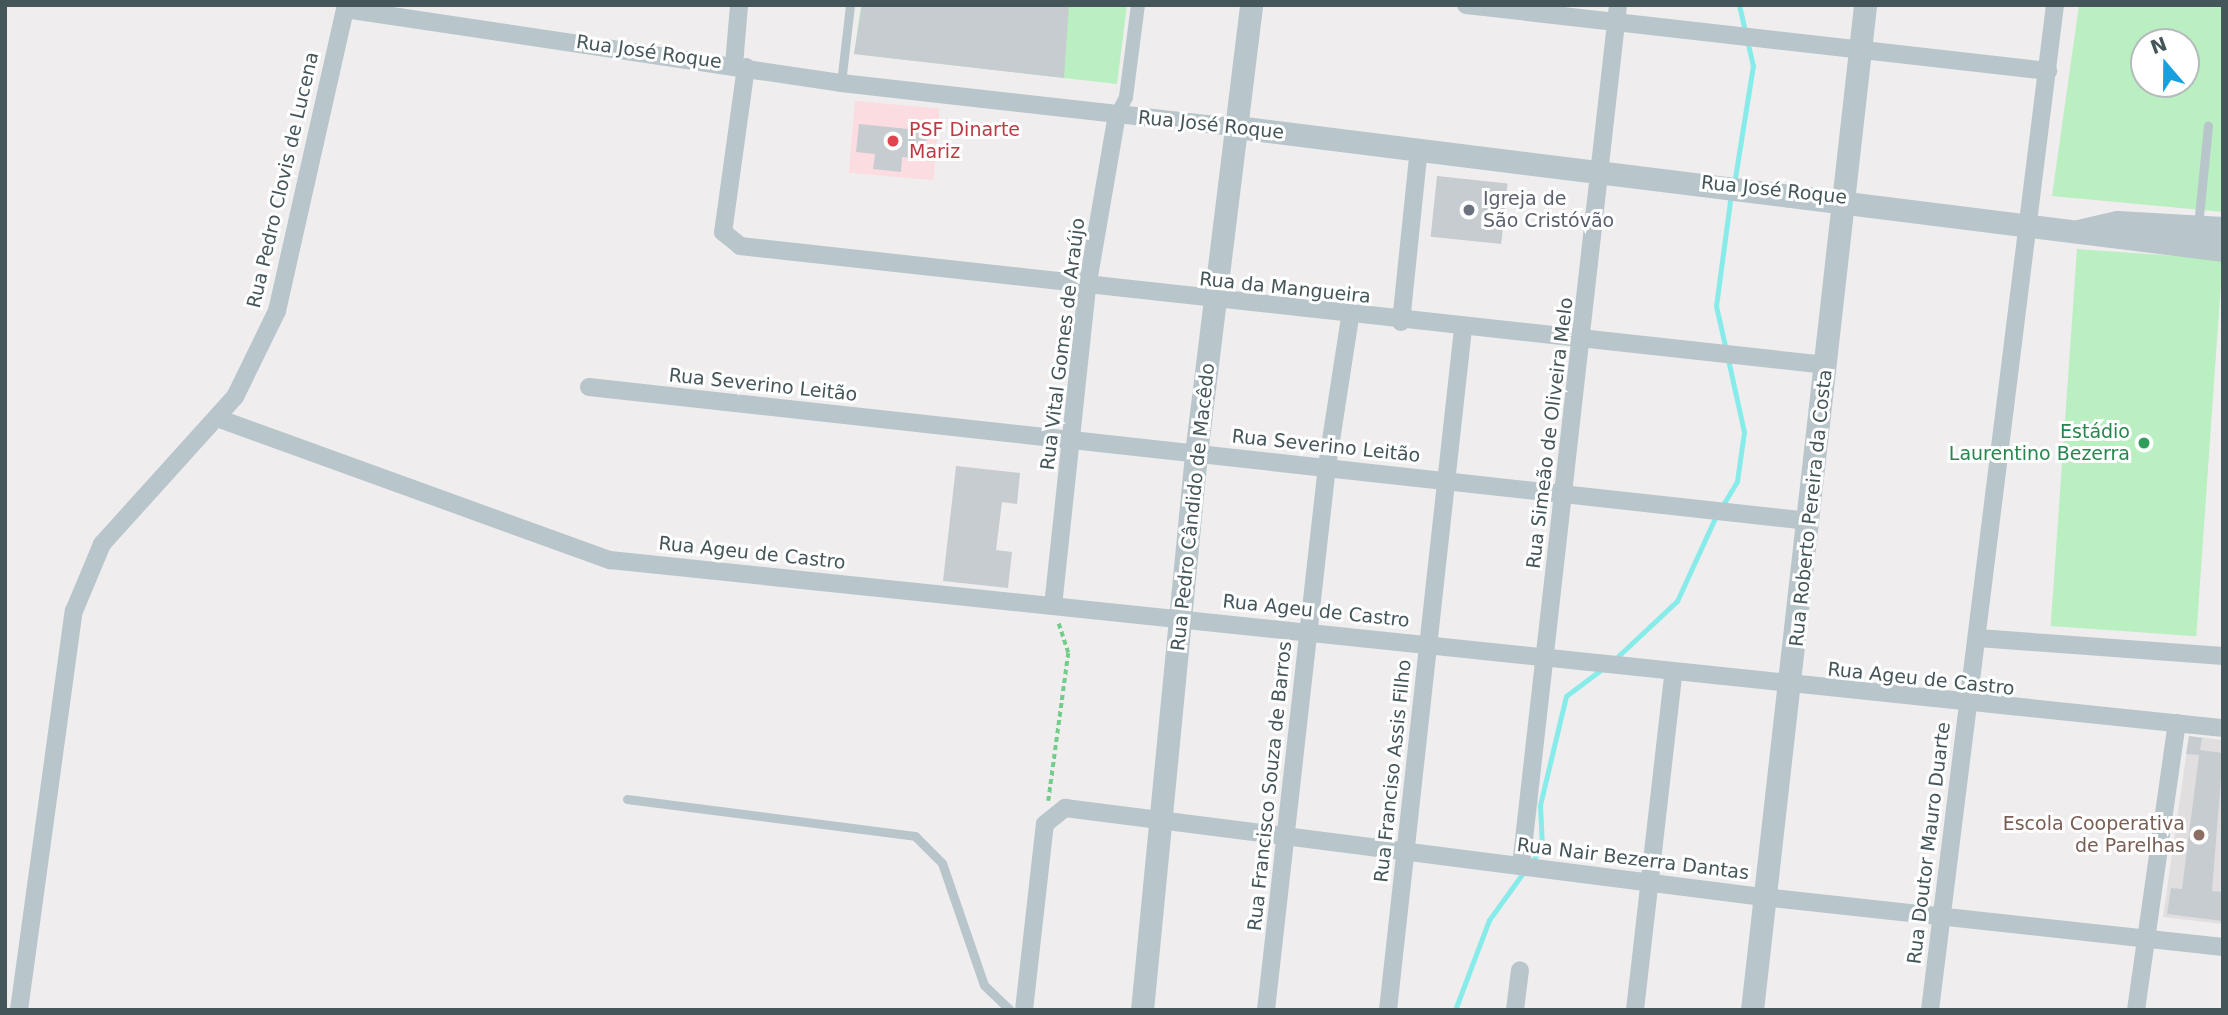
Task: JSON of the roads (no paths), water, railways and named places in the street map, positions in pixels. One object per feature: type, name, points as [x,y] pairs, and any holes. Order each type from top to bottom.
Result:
[{"type":"street","points":[[738,5],[740,66]]},
{"type":"street","name":"Rua Vital Gomes de Araújo","points":[[1053,607],[1087,288],[1117,115],[1126,97],[1138,5]]},
{"type":"street","name":"Rua Pedro Cândido de Macêdo","points":[[1142,1010],[1196,454],[1217,301],[1251,5]]},
{"type":"street","points":[[1466,5],[1861,54],[2048,71]]},
{"type":"street","name":"Rua Simeão de Oliveira Melo","points":[[1521,866],[1583,340],[1618,5]]},
{"type":"street","name":"Rua Roberto Pereira da Costa","points":[[1752,1010],[1763,897],[1791,687],[1865,5]]},
{"type":"street","name":"Rua Doutor Mauro Duarte","points":[[1930,1010],[1967,706],[1979,638],[2025,223],[2055,5]]},
{"type":"street","name":"Rua José Roque","points":[[346,7],[841,83],[1842,198],[2078,231],[2113,241],[2223,250]]},
{"type":"street","name":"Rua Pedro Clovis de Lucena","points":[[19,1010],[74,611],[103,544],[217,418],[278,311],[346,7]]},
{"type":"street","name":"Rua da Mangueira","points":[[740,66],[723,232],[740,246],[1350,317],[1826,365]]},
{"type":"street","points":[[1401,322],[1419,149]]},
{"type":"street","name":"Rua José Roque","points":[[2078,231],[2117,222],[2223,228]]},
{"type":"street","name":"Rua Francisco Souza de Barros","points":[[1266,1010],[1327,466],[1350,317]]},
{"type":"street","name":"Rua Franciso Assis Filho","points":[[1388,1010],[1463,329]]},
{"type":"street","name":"Rua Severino Leitão","points":[[589,387],[1809,521]]},
{"type":"street","name":"Rua Ageu de Castro","points":[[217,418],[610,560],[1053,607],[1308,630],[1673,675],[1967,706],[2223,728]]},
{"type":"street","points":[[1979,638],[2223,656]]},
{"type":"street","points":[[1635,1010],[1673,675]]},
{"type":"street","points":[[2136,1010],[2144,939],[2177,723]]},
{"type":"street","name":"Rua Nair Bezerra Dantas","points":[[1024,1010],[1045,824],[1057,811],[1076,807],[1160,821],[1405,849],[1763,897],[2223,947]]},
{"type":"street","points":[[1515,1010],[1520,970]]},
{"type":"lane","points":[[841,83],[850,5]]},
{"type":"lane","points":[[2198,226],[2208,125]]},
{"type":"lane","points":[[627,799],[915,836],[942,863],[984,985],[1010,1010]]},
{"type":"waterway","points":[[1734,184],[1753,66],[1739,5]]},
{"type":"waterway","points":[[1726,350],[1716,306],[1731,194]]},
{"type":"waterway","points":[[1721,508],[1737,481],[1744,432],[1728,359]]},
{"type":"waterway","points":[[1615,659],[1677,601],[1716,516]]},
{"type":"waterway","points":[[1531,863],[1542,847],[1540,805],[1566,696],[1602,669]]},
{"type":"waterway","points":[[1455,1010],[1489,920],[1525,870]]},
{"type":"place","name":"PSF Dinarte Mariz","points":[[893,141]]},
{"type":"place","name":"Igreja de São Cristóvão","points":[[1469,210]]},
{"type":"place","name":"Estádio Laurentino Bezerra","points":[[2144,443]]},
{"type":"place","name":"Escola Cooperativa de Parelhas","points":[[2199,835]]}]
